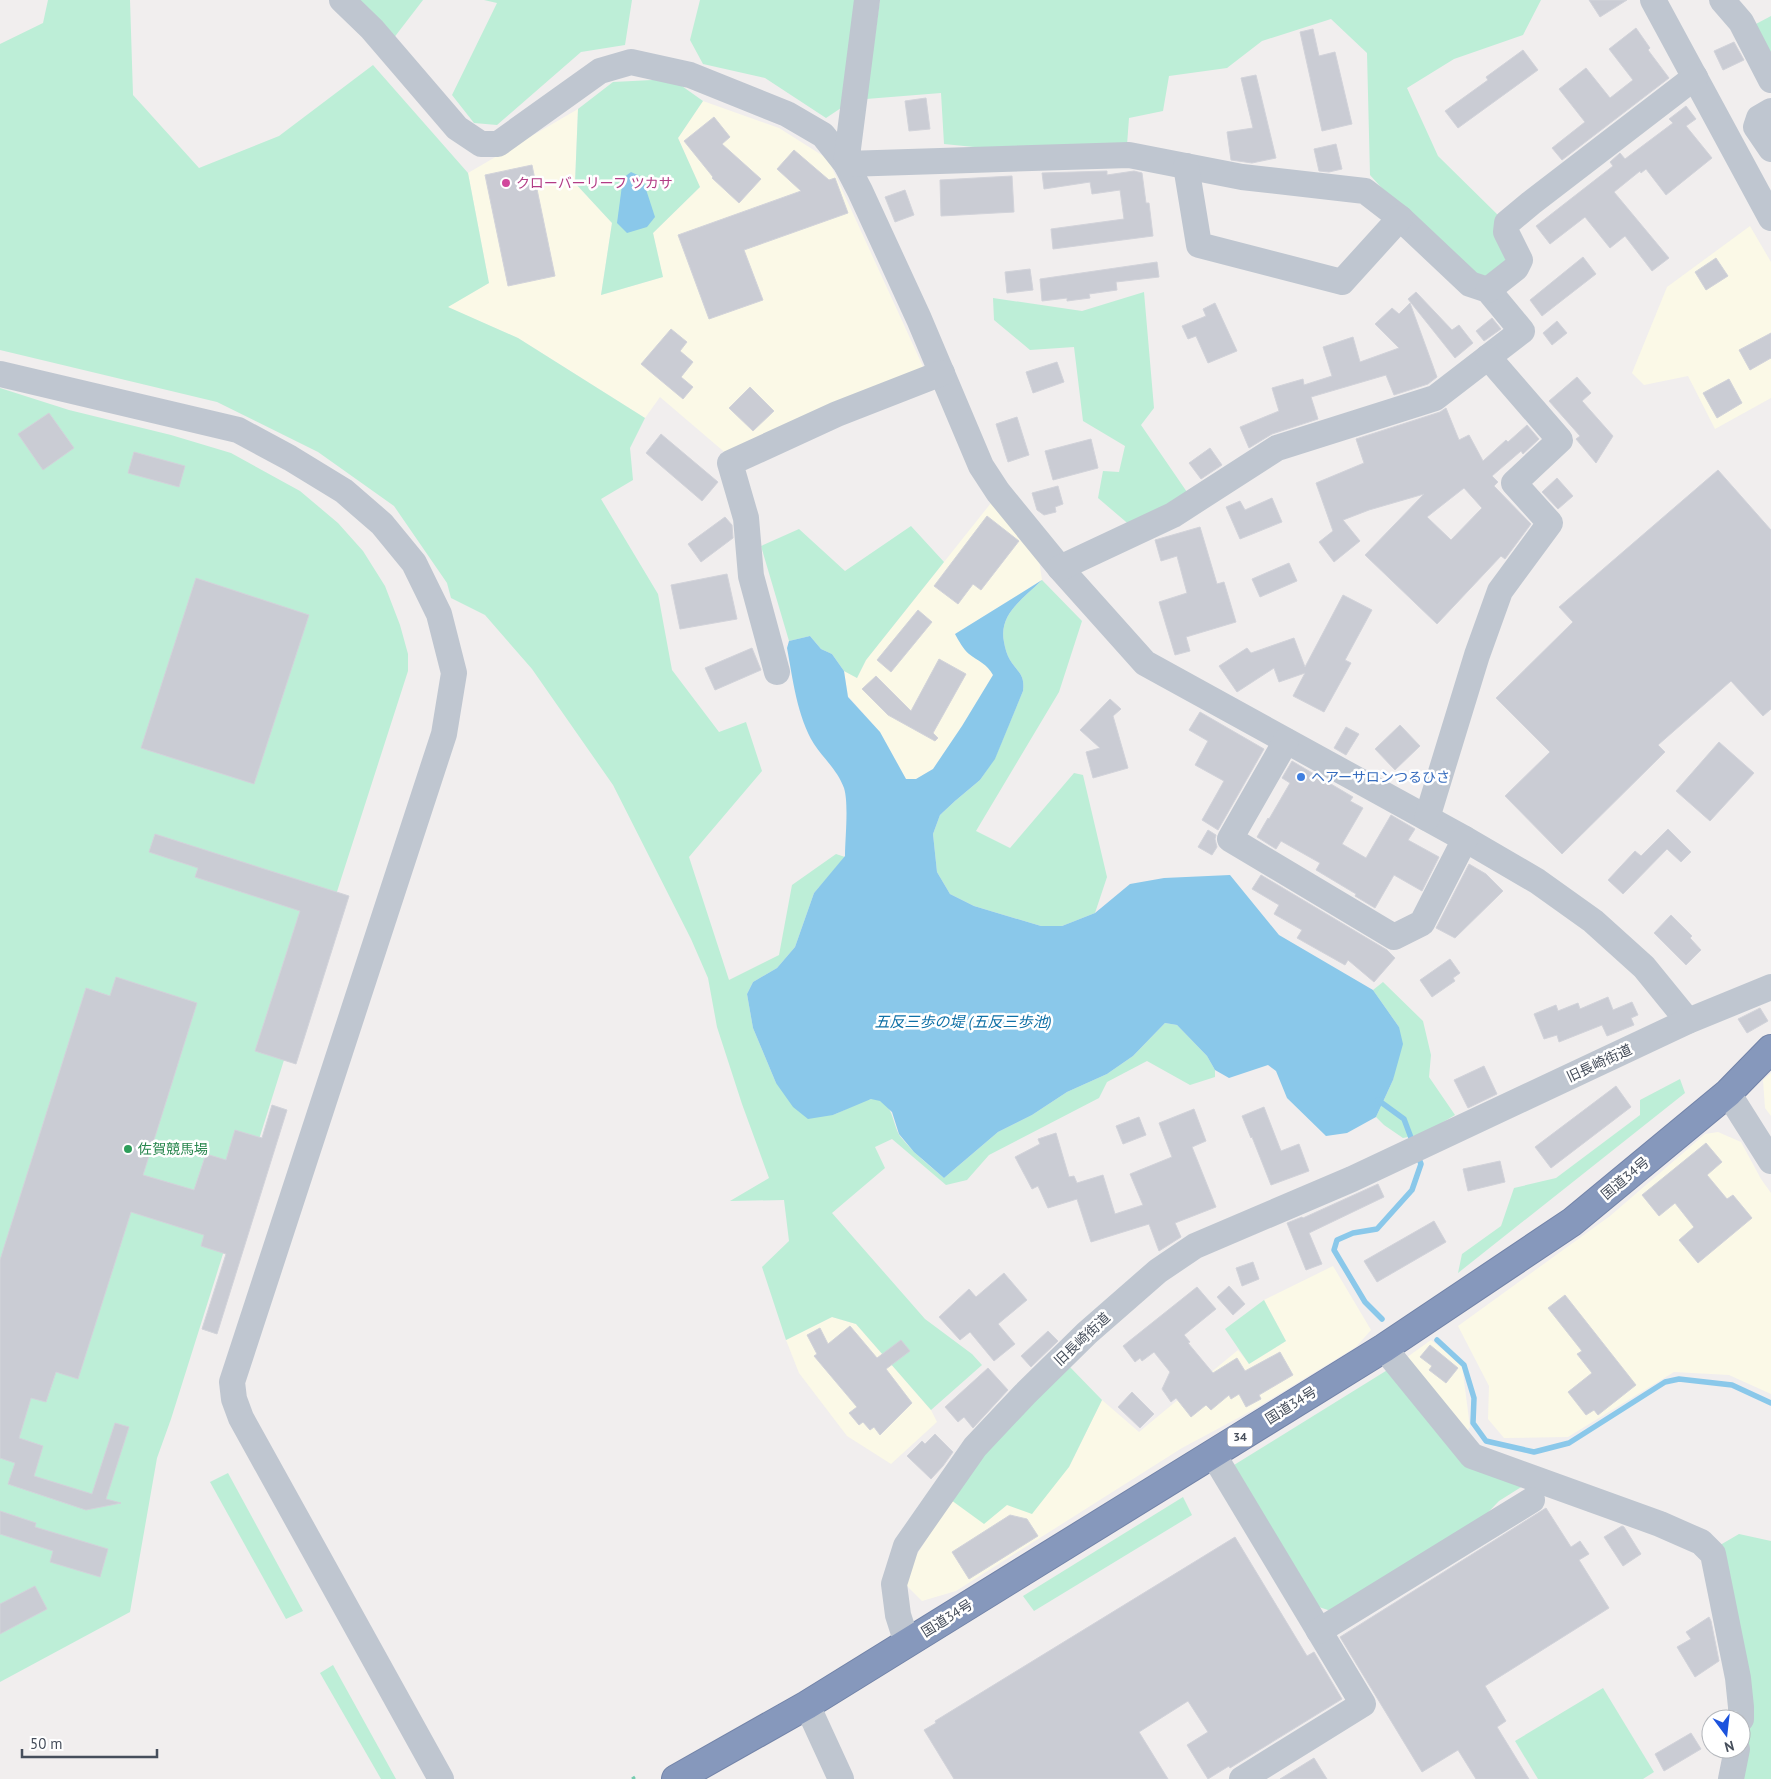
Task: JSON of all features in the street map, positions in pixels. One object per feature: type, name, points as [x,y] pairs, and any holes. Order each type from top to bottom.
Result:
[{"type":"highway","name":"国道34号","points":[[676,1779],[807,1705],[1384,1348],[1572,1222],[1728,1093],[1771,1049]]},
{"type":"street","points":[[342,0],[372,29],[457,128],[481,144],[498,144],[600,71],[631,62],[690,75],[786,114],[823,135],[846,164],[907,292],[981,466],[998,492],[1060,568],[1145,663],[1427,818],[1537,881],[1593,921],[1644,967],[1688,1022]]},
{"type":"street","points":[[846,164],[867,0]]},
{"type":"street","points":[[1653,0],[1768,205]]},
{"type":"street","points":[[1722,0],[1741,22],[1771,80]]},
{"type":"street","points":[[1488,290],[1516,268],[1520,260],[1506,232],[1507,223],[1530,203],[1695,77]]},
{"type":"street","points":[[1771,112],[1759,118],[1756,126],[1771,149]]},
{"type":"street","points":[[846,164],[1129,155],[1242,177],[1365,190],[1400,218],[1470,284],[1488,290],[1522,331],[1435,398],[1277,448],[1173,515],[1060,568]]},
{"type":"street","points":[[1186,166],[1199,245],[1342,282],[1400,218]]},
{"type":"street","points":[[1427,818],[1477,655],[1500,591],[1550,522],[1514,483],[1560,440],[1488,357]]},
{"type":"street","points":[[777,672],[750,576],[746,518],[730,463],[837,414],[942,373]]},
{"type":"street","points":[[0,374],[238,430],[290,458],[344,491],[382,524],[414,563],[439,614],[454,673],[444,734],[232,1382],[234,1399],[242,1418],[441,1779]]},
{"type":"street","points":[[1286,741],[1230,839],[1394,937],[1422,923],[1465,840]]},
{"type":"street","name":"旧長崎街道","points":[[907,1643],[898,1615],[894,1584],[906,1546],[975,1447],[1024,1394],[1087,1333],[1151,1277],[1195,1246],[1402,1155],[1688,1022],[1771,987]]},
{"type":"street","points":[[1728,1093],[1771,1161]]},
{"type":"street","points":[[1384,1348],[1472,1456],[1660,1524],[1701,1542],[1713,1554],[1738,1678],[1740,1709]]},
{"type":"street","points":[[1213,1454],[1363,1704],[1242,1779]]},
{"type":"street","points":[[1319,1631],[1532,1500]]},
{"type":"street","points":[[807,1705],[841,1779]]},
{"type":"street","points":[[1731,1779],[1735,1759]]},
{"type":"shaded area","points":[[703,101],[779,128],[828,159],[926,373],[729,456],[660,397],[645,418],[518,338],[447,307],[489,283],[468,173],[578,109],[575,183],[612,223],[601,295],[663,277],[653,233],[700,187],[678,138]]},
{"type":"shaded area","points":[[1750,226],[1771,262],[1771,398],[1715,429],[1688,376],[1644,385],[1632,373],[1667,287]]},
{"type":"shaded area","points":[[991,503],[1039,560],[1042,580],[955,634],[962,646],[989,667],[993,675],[933,769],[916,779],[906,779],[880,732],[848,696],[844,671],[857,678],[866,660]]},
{"type":"shaded area","points":[[1771,1073],[1771,1116],[1765,1108],[1763,1080]]},
{"type":"shaded area","points":[[1718,1132],[1741,1142],[1761,1179],[1771,1193],[1771,1394],[1729,1375],[1674,1372],[1568,1437],[1504,1438],[1488,1419],[1489,1386],[1458,1326],[1610,1216],[1705,1134]]},
{"type":"shaded area","points":[[1333,1266],[1371,1330],[1356,1347],[1251,1411],[1182,1448],[956,1591],[922,1601],[901,1580],[951,1500],[1007,1505],[1069,1467],[1102,1400],[1139,1432],[1238,1350],[1249,1364],[1286,1341],[1264,1300]]},
{"type":"shaded area","points":[[832,1317],[856,1324],[931,1410],[937,1422],[891,1464],[847,1436],[799,1373],[786,1340]]},
{"type":"shaded area","points":[[1431,1340],[1462,1365],[1470,1427],[1463,1438],[1403,1360]]},
{"type":"green space","points":[[48,0],[130,0],[133,95],[199,168],[279,136],[373,65],[468,173],[489,283],[448,307],[518,338],[645,418],[630,448],[633,480],[601,499],[658,594],[672,670],[719,732],[746,722],[762,771],[689,857],[729,980],[779,955],[792,885],[836,854],[845,857],[814,893],[795,947],[777,968],[753,982],[747,994],[753,1028],[776,1083],[833,1115],[859,1103],[872,1099],[879,1100],[888,1107],[897,1131],[905,1142],[944,1178],[998,1132],[1032,1115],[1067,1092],[1107,1074],[1133,1056],[1165,1023],[1177,1025],[1207,1056],[1215,1070],[1215,1077],[1190,1085],[1147,1061],[1107,1082],[1099,1098],[989,1155],[967,1180],[946,1185],[892,1139],[875,1147],[885,1168],[832,1213],[925,1319],[972,1354],[982,1365],[931,1410],[856,1324],[832,1317],[786,1340],[762,1267],[789,1241],[784,1200],[730,1201],[769,1178],[717,1027],[708,978],[691,939],[613,785],[532,669],[485,615],[451,598],[447,583],[394,506],[318,452],[217,402],[0,350],[0,44],[43,23]]},
{"type":"green space","points":[[356,0],[423,0],[393,39]]},
{"type":"green space","points":[[484,0],[632,0],[625,45],[581,52],[497,125],[474,123],[452,95],[497,3]]},
{"type":"green space","points":[[700,0],[860,0],[844,106],[826,118],[765,78],[703,64],[690,40]]},
{"type":"green space","points":[[880,0],[1541,0],[1523,35],[1454,59],[1407,88],[1438,156],[1501,218],[1507,262],[1484,284],[1405,214],[1370,175],[1367,53],[1331,19],[1262,41],[1227,68],[1169,76],[1163,111],[1129,118],[1127,145],[1004,150],[944,144],[941,93],[866,99]]},
{"type":"green space","points":[[1771,16],[1771,57],[1754,25]]},
{"type":"green space","points":[[672,79],[703,101],[678,138],[700,187],[653,233],[663,277],[601,295],[612,223],[575,183],[578,109],[613,82]]},
{"type":"green space","points":[[1144,292],[1154,408],[1141,425],[1189,495],[1132,527],[1098,498],[1103,471],[1119,472],[1125,446],[1083,421],[1074,347],[1030,350],[994,320],[993,298],[1082,311]]},
{"type":"green space","name":"佐賀競馬場","points":[[0,388],[69,410],[171,435],[231,453],[300,491],[338,523],[363,551],[385,586],[400,625],[408,654],[408,671],[157,1458],[130,1612],[0,1682]]},
{"type":"green space","points":[[911,526],[944,562],[866,660],[857,678],[844,671],[832,654],[821,649],[810,636],[789,641],[761,546],[799,529],[845,571]]},
{"type":"green space","points":[[1042,580],[1082,621],[1059,692],[976,831],[1010,848],[1074,773],[1083,775],[1107,877],[1095,913],[1062,926],[1041,926],[974,906],[950,894],[937,872],[933,834],[940,815],[980,780],[995,758],[1023,691],[1022,677],[1010,660],[1004,642],[1003,632],[1005,623],[1020,600]]},
{"type":"green space","points":[[1383,982],[1423,1021],[1431,1055],[1429,1077],[1455,1115],[1423,1134],[1403,1138],[1376,1117],[1393,1080],[1399,1027],[1373,990]]},
{"type":"green space","points":[[1680,1079],[1685,1093],[1458,1273],[1462,1254],[1501,1226],[1514,1188],[1556,1178],[1640,1115],[1640,1100]]},
{"type":"green space","points":[[1264,1300],[1286,1341],[1249,1364],[1225,1329]]},
{"type":"green space","points":[[1068,1365],[1102,1400],[1069,1467],[1032,1514],[1007,1505],[984,1524],[951,1500],[989,1446]]},
{"type":"green space","points":[[1389,1369],[1526,1484],[1499,1501],[1474,1527],[1334,1612],[1319,1607],[1234,1465]]},
{"type":"green space","points":[[228,1473],[303,1611],[286,1619],[210,1482]]},
{"type":"green space","points":[[1183,1497],[1192,1515],[1034,1611],[1023,1596]]},
{"type":"green space","points":[[1739,1534],[1771,1541],[1771,1779],[1737,1779],[1741,1759],[1751,1759],[1751,1702],[1715,1548]]},
{"type":"green space","points":[[333,1665],[396,1779],[381,1779],[320,1673]]},
{"type":"green space","points":[[1603,1688],[1654,1772],[1643,1779],[1538,1779],[1515,1741]]},
{"type":"water","points":[[631,172],[642,177],[655,217],[647,227],[627,233],[617,223],[623,178]]},
{"type":"water","name":"五反三歩の堤 (五反三歩池)","points":[[1042,580],[1020,600],[1005,623],[1003,632],[1004,642],[1010,660],[1022,677],[1023,691],[995,759],[980,780],[940,815],[933,834],[937,872],[950,894],[974,906],[1041,926],[1062,926],[1095,913],[1130,884],[1164,878],[1230,875],[1279,935],[1373,990],[1399,1027],[1403,1044],[1393,1080],[1376,1117],[1347,1133],[1326,1136],[1287,1098],[1276,1071],[1268,1065],[1229,1078],[1215,1070],[1207,1056],[1177,1025],[1165,1023],[1133,1056],[1107,1074],[1067,1092],[1032,1115],[998,1132],[944,1178],[914,1152],[899,1134],[892,1112],[880,1101],[871,1099],[833,1115],[808,1119],[793,1107],[776,1083],[753,1028],[747,994],[753,982],[777,968],[795,947],[814,893],[845,856],[846,822],[844,788],[835,771],[814,744],[803,722],[787,648],[789,641],[810,636],[821,649],[832,654],[844,671],[848,697],[880,732],[906,779],[916,779],[933,769],[993,675],[985,665],[967,652],[955,634]]},
{"type":"building","points":[[1589,0],[1627,0],[1600,17]]},
{"type":"building","points":[[1636,28],[1650,48],[1648,50],[1669,78],[1562,160],[1552,148],[1585,122],[1559,89],[1586,68],[1610,98],[1633,80],[1609,49]]},
{"type":"building","points":[[1313,29],[1319,56],[1335,52],[1352,124],[1322,131],[1300,32]]},
{"type":"building","points":[[1734,42],[1744,60],[1723,70],[1714,51]]},
{"type":"building","points":[[1523,50],[1538,70],[1458,128],[1445,111],[1488,80],[1486,77]]},
{"type":"building","points":[[1256,75],[1276,158],[1252,163],[1231,160],[1227,132],[1253,128],[1241,78]]},
{"type":"building","points":[[926,98],[930,129],[909,131],[905,101]]},
{"type":"building","points":[[1686,106],[1696,119],[1686,126],[1712,158],[1666,195],[1646,169],[1641,173],[1640,171],[1614,192],[1669,258],[1652,271],[1625,236],[1610,248],[1585,217],[1550,244],[1536,226],[1613,166],[1610,162],[1620,153],[1625,159],[1673,123],[1669,119]]},
{"type":"building","points":[[714,117],[730,137],[722,144],[761,179],[739,203],[712,178],[684,141]]},
{"type":"building","points":[[1336,144],[1342,169],[1329,172],[1319,171],[1314,149]]},
{"type":"building","points":[[794,150],[829,180],[835,178],[848,213],[744,250],[763,300],[709,319],[678,235],[801,191],[777,169]]},
{"type":"building","points":[[532,165],[555,276],[508,286],[485,175]]},
{"type":"building","points":[[1107,171],[1107,175],[1134,171],[1142,173],[1146,203],[1149,203],[1153,236],[1053,249],[1051,229],[1124,219],[1120,190],[1092,194],[1090,182],[1044,189],[1042,173]]},
{"type":"building","points":[[1012,176],[1014,212],[941,216],[940,180]]},
{"type":"building","points":[[905,190],[914,215],[895,222],[885,197]]},
{"type":"building","points":[[1583,257],[1596,274],[1542,316],[1530,300]]},
{"type":"building","points":[[1716,258],[1728,276],[1706,290],[1695,272]]},
{"type":"building","points":[[1157,262],[1159,277],[1116,282],[1117,290],[1089,294],[1090,298],[1067,301],[1067,298],[1042,301],[1040,279]]},
{"type":"building","points":[[1030,269],[1033,290],[1007,293],[1005,272]]},
{"type":"building","points":[[1416,292],[1452,330],[1459,325],[1473,343],[1455,358],[1408,299]]},
{"type":"building","points":[[1215,303],[1237,351],[1208,363],[1196,336],[1188,339],[1182,326],[1206,316],[1203,309]]},
{"type":"building","points":[[1410,303],[1437,377],[1428,384],[1394,395],[1386,375],[1311,397],[1318,419],[1272,434],[1249,448],[1240,427],[1279,411],[1272,388],[1303,379],[1304,385],[1332,376],[1323,347],[1353,337],[1360,362],[1399,348],[1375,324],[1392,308],[1399,314]]},
{"type":"building","points":[[1492,318],[1501,329],[1484,341],[1476,331]]},
{"type":"building","points":[[1557,321],[1567,333],[1552,345],[1543,333]]},
{"type":"building","points":[[671,329],[687,342],[680,351],[693,362],[681,377],[693,387],[683,399],[641,364]]},
{"type":"building","points":[[1771,333],[1771,358],[1750,370],[1739,350]]},
{"type":"building","points":[[1057,362],[1064,382],[1033,393],[1026,372]]},
{"type":"building","points":[[1577,377],[1591,393],[1582,401],[1613,436],[1596,463],[1576,439],[1580,436],[1549,401]]},
{"type":"building","points":[[1729,379],[1742,403],[1717,418],[1703,393]]},
{"type":"building","points":[[750,387],[774,411],[753,431],[729,408]]},
{"type":"building","points":[[1446,408],[1459,440],[1469,435],[1483,461],[1506,440],[1508,442],[1527,425],[1539,439],[1523,454],[1521,451],[1492,476],[1498,482],[1494,486],[1531,524],[1505,559],[1501,556],[1437,624],[1365,555],[1424,494],[1369,510],[1343,520],[1360,541],[1334,562],[1319,542],[1333,531],[1316,483],[1364,463],[1356,439],[1440,412]],"holes":[[[1464,488],[1482,508],[1451,540],[1427,517]]]},
{"type":"building","points":[[49,413],[74,448],[43,470],[18,434]]},
{"type":"building","points":[[1017,417],[1029,455],[1008,462],[996,424]]},
{"type":"building","points":[[661,434],[718,482],[702,501],[646,453]]},
{"type":"building","points":[[1091,439],[1098,468],[1053,480],[1045,451]]},
{"type":"building","points":[[1210,448],[1222,465],[1201,479],[1189,463]]},
{"type":"building","points":[[134,452],[185,466],[179,487],[128,473]]},
{"type":"building","points":[[1718,470],[1771,530],[1771,709],[1763,716],[1731,681],[1658,745],[1665,752],[1562,854],[1505,796],[1550,752],[1496,698],[1573,622],[1559,607]]},
{"type":"building","points":[[1557,478],[1573,496],[1558,509],[1542,492]]},
{"type":"building","points":[[1058,486],[1063,504],[1055,507],[1056,512],[1044,515],[1037,510],[1032,493]]},
{"type":"building","points":[[1272,498],[1282,522],[1240,539],[1226,507],[1240,501],[1245,510]]},
{"type":"building","points":[[987,516],[1019,541],[981,590],[973,584],[958,604],[934,586]]},
{"type":"building","points":[[725,517],[732,525],[733,538],[701,562],[688,544]]},
{"type":"building","points":[[1200,527],[1217,584],[1224,582],[1236,622],[1186,637],[1190,651],[1175,655],[1159,602],[1187,593],[1177,556],[1161,561],[1155,540]]},
{"type":"building","points":[[1289,563],[1297,581],[1260,597],[1252,579]]},
{"type":"building","points":[[727,574],[737,619],[680,629],[671,585]]},
{"type":"building","points":[[196,578],[309,615],[254,784],[141,748]]},
{"type":"building","points":[[1343,595],[1372,610],[1345,660],[1351,663],[1324,712],[1293,696],[1305,673],[1279,682],[1274,668],[1237,692],[1219,666],[1247,648],[1251,653],[1294,638],[1305,667]]},
{"type":"building","points":[[918,610],[932,622],[891,672],[877,660]]},
{"type":"building","points":[[752,648],[761,670],[715,690],[705,668]]},
{"type":"building","points":[[939,659],[966,674],[933,733],[938,738],[935,741],[888,715],[862,689],[876,676],[911,711]]},
{"type":"building","points":[[1110,699],[1121,709],[1113,716],[1128,768],[1093,778],[1086,752],[1100,748],[1080,730]]},
{"type":"building","points":[[1200,712],[1264,749],[1218,830],[1202,820],[1224,781],[1195,765],[1208,741],[1189,730]]},
{"type":"building","points":[[1400,725],[1420,746],[1395,770],[1375,749]]},
{"type":"building","points":[[1346,727],[1359,734],[1346,755],[1334,748]]},
{"type":"building","points":[[1719,742],[1754,773],[1710,821],[1676,791]]},
{"type":"building","points":[[1292,761],[1353,797],[1350,801],[1363,808],[1342,844],[1366,858],[1391,815],[1415,829],[1408,840],[1439,857],[1422,891],[1394,875],[1375,908],[1316,870],[1320,863],[1281,841],[1276,849],[1257,837],[1290,783],[1282,778]]},
{"type":"building","points":[[1668,829],[1691,852],[1681,862],[1667,849],[1623,894],[1608,880],[1635,851],[1641,856]]},
{"type":"building","points":[[1208,830],[1216,835],[1217,847],[1212,855],[1198,847]]},
{"type":"building","points":[[155,834],[349,896],[296,1064],[255,1051],[300,911],[195,877],[198,868],[149,852]]},
{"type":"building","points":[[1469,864],[1486,874],[1503,891],[1455,938],[1436,928]]},
{"type":"building","points":[[1261,875],[1387,950],[1395,958],[1374,982],[1348,960],[1345,965],[1297,938],[1302,930],[1274,914],[1279,905],[1252,889]]},
{"type":"building","points":[[1671,915],[1692,936],[1690,938],[1701,950],[1686,965],[1654,933]]},
{"type":"building","points":[[1450,959],[1460,973],[1453,978],[1455,981],[1432,997],[1420,980]]},
{"type":"building","points":[[116,977],[197,1003],[143,1175],[194,1190],[206,1154],[226,1160],[235,1130],[262,1138],[272,1105],[287,1110],[217,1334],[202,1329],[226,1254],[201,1246],[204,1235],[131,1212],[78,1379],[56,1372],[46,1402],[31,1398],[19,1438],[43,1446],[34,1476],[92,1494],[115,1423],[129,1427],[106,1499],[121,1503],[86,1510],[8,1484],[15,1463],[0,1458],[0,1260],[86,988],[110,996]]},
{"type":"building","points":[[1608,997],[1613,1010],[1632,1002],[1638,1015],[1631,1018],[1634,1025],[1607,1036],[1602,1025],[1559,1042],[1557,1035],[1544,1039],[1534,1014],[1556,1005],[1558,1011],[1578,1003],[1580,1009]]},
{"type":"building","points":[[1760,1008],[1768,1021],[1747,1033],[1738,1019]]},
{"type":"building","points":[[1484,1066],[1497,1094],[1468,1108],[1454,1080]]},
{"type":"building","points":[[1616,1086],[1631,1107],[1551,1168],[1535,1147]]},
{"type":"building","points":[[1264,1107],[1281,1151],[1299,1144],[1309,1171],[1271,1185],[1242,1116]]},
{"type":"building","points":[[1194,1109],[1206,1141],[1192,1147],[1216,1207],[1175,1223],[1181,1237],[1159,1251],[1149,1224],[1091,1242],[1077,1199],[1048,1208],[1038,1186],[1032,1189],[1015,1157],[1040,1144],[1038,1139],[1056,1133],[1069,1177],[1074,1176],[1077,1183],[1103,1175],[1115,1214],[1143,1205],[1130,1174],[1172,1157],[1159,1123]]},
{"type":"building","points":[[1139,1117],[1146,1135],[1123,1144],[1116,1126]]},
{"type":"building","points":[[1706,1143],[1722,1162],[1707,1175],[1727,1199],[1733,1195],[1752,1218],[1698,1263],[1679,1240],[1694,1227],[1675,1203],[1659,1216],[1642,1195]]},
{"type":"building","points":[[1500,1161],[1505,1182],[1468,1191],[1463,1169]]},
{"type":"building","points":[[1378,1184],[1384,1197],[1309,1233],[1322,1264],[1306,1270],[1287,1223],[1303,1218]]},
{"type":"building","points":[[1434,1221],[1446,1242],[1377,1282],[1364,1261]]},
{"type":"building","points":[[1253,1262],[1259,1279],[1242,1286],[1236,1268]]},
{"type":"building","points":[[1004,1273],[1027,1300],[998,1324],[1015,1344],[994,1361],[970,1332],[960,1340],[939,1317],[969,1289],[976,1297]]},
{"type":"building","points":[[1229,1286],[1245,1304],[1233,1315],[1217,1297]]},
{"type":"building","points":[[1197,1287],[1216,1309],[1184,1335],[1190,1342],[1188,1343],[1213,1373],[1237,1358],[1245,1371],[1280,1352],[1293,1375],[1259,1395],[1261,1399],[1246,1407],[1239,1394],[1231,1399],[1229,1395],[1211,1410],[1206,1405],[1191,1417],[1176,1398],[1171,1402],[1162,1389],[1170,1372],[1154,1352],[1142,1361],[1140,1358],[1135,1362],[1123,1346]]},
{"type":"building","points":[[1565,1295],[1636,1385],[1598,1415],[1594,1410],[1586,1415],[1568,1392],[1592,1373],[1577,1354],[1582,1351],[1548,1308]]},
{"type":"building","points":[[850,1326],[877,1358],[901,1340],[910,1351],[886,1369],[912,1403],[880,1435],[874,1427],[870,1430],[863,1422],[859,1425],[849,1413],[857,1407],[814,1356],[817,1354],[807,1335],[820,1328],[828,1344]]},
{"type":"building","points":[[1048,1331],[1058,1341],[1031,1367],[1021,1356]]},
{"type":"building","points":[[1430,1345],[1458,1368],[1446,1383],[1429,1370],[1432,1366],[1420,1357]]},
{"type":"building","points":[[988,1368],[1008,1390],[973,1428],[964,1417],[958,1422],[945,1407]]},
{"type":"building","points":[[1132,1392],[1154,1414],[1140,1428],[1118,1407]]},
{"type":"building","points":[[935,1434],[953,1452],[931,1479],[907,1456],[922,1441],[925,1444]]},
{"type":"building","points":[[1546,1508],[1571,1547],[1580,1541],[1589,1554],[1579,1560],[1609,1608],[1485,1686],[1506,1721],[1497,1727],[1529,1779],[1476,1779],[1458,1750],[1422,1772],[1340,1637]]},
{"type":"building","points":[[0,1511],[36,1523],[35,1527],[108,1549],[100,1577],[50,1562],[53,1551],[0,1534]]},
{"type":"building","points":[[1010,1515],[1027,1519],[1038,1536],[969,1579],[952,1552]]},
{"type":"building","points":[[1622,1526],[1641,1554],[1623,1566],[1604,1537]]},
{"type":"building","points":[[1235,1537],[1307,1656],[1314,1652],[1342,1699],[1230,1768],[1229,1766],[1208,1779],[1187,1745],[1208,1732],[1188,1701],[1139,1732],[1168,1779],[954,1779],[924,1730],[936,1723],[935,1721]]},
{"type":"building","points":[[35,1586],[47,1609],[0,1634],[0,1604]]},
{"type":"building","points":[[1709,1617],[1719,1661],[1695,1677],[1677,1647],[1691,1639],[1686,1632]]},
{"type":"building","points":[[1691,1733],[1701,1749],[1664,1771],[1655,1754]]},
{"type":"building","points":[[1314,1758],[1327,1779],[1280,1779]]},
{"type":"waterway","points":[[1378,1100],[1404,1119],[1413,1143]]},
{"type":"waterway","points":[[1382,1319],[1365,1302],[1334,1250],[1337,1240],[1353,1233],[1377,1229],[1412,1190],[1421,1164],[1418,1156]]},
{"type":"waterway","points":[[1437,1340],[1464,1365],[1474,1398],[1473,1423],[1486,1441],[1534,1452],[1569,1443],[1665,1382],[1679,1379],[1732,1385],[1771,1403]]},
{"type":"place","name":"クローバーリーフ ツカサ","points":[[506,183]]},
{"type":"place","name":"ヘアーサロンつるひさ","points":[[1301,777]]},
{"type":"place","name":"佐賀競馬場","points":[[128,1149]]}]
